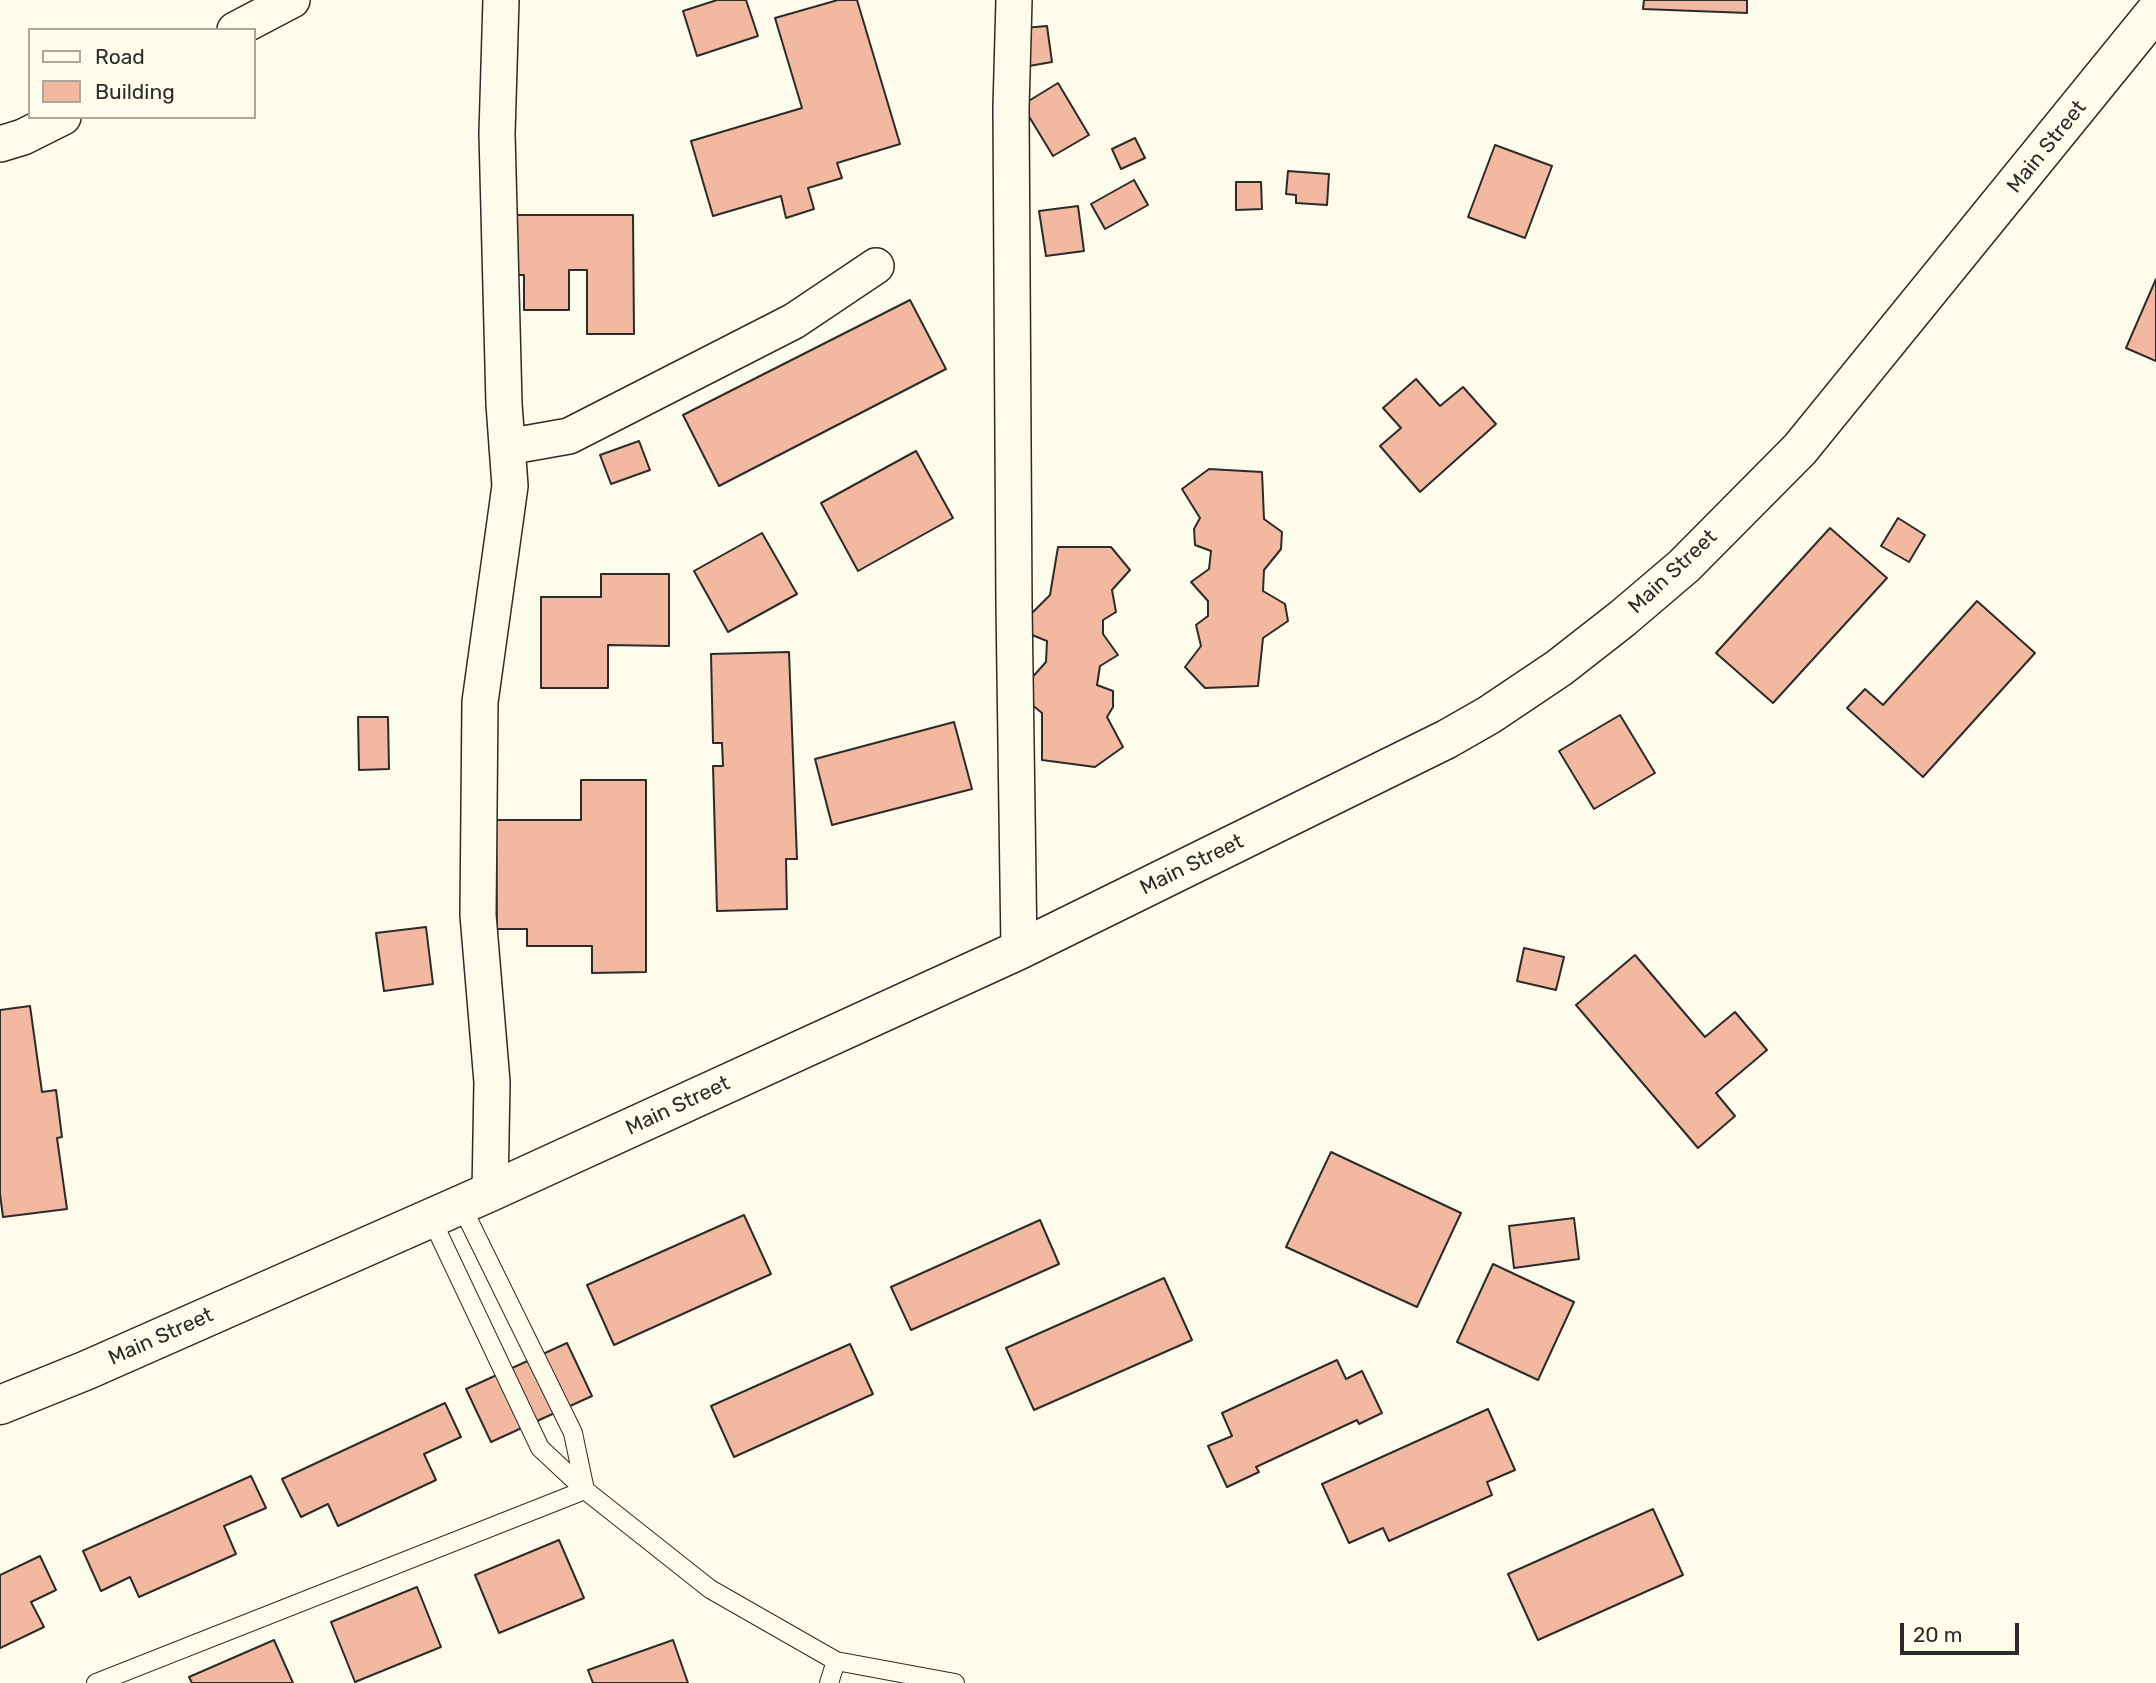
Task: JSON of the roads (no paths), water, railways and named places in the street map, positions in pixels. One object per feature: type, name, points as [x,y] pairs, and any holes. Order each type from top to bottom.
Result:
[{"type":"main road","name":"Main Street","points":[[0,1405],[87,1370],[461,1205],[1019,950],[1447,739],[1489,715],[1559,668],[1684,566],[1800,449],[2156,10]]},
{"type":"street","points":[[239,28],[292,0]]},
{"type":"street","points":[[1014,0],[1011,108],[1019,950]]},
{"type":"street","points":[[461,1205],[492,1082],[478,915],[480,702],[510,486],[496,9]]},
{"type":"street","points":[[0,144],[23,137],[58,119]]},
{"type":"street","points":[[507,447],[569,436],[794,321],[876,267]]},
{"type":"lane","points":[[461,1205],[573,1433],[585,1490]]},
{"type":"lane","points":[[461,1205],[540,1448],[585,1490],[710,1589],[836,1661],[955,1683]]},
{"type":"lane","points":[[96,1683],[585,1490]]},
{"type":"lane","points":[[830,1683],[836,1661]]}]
